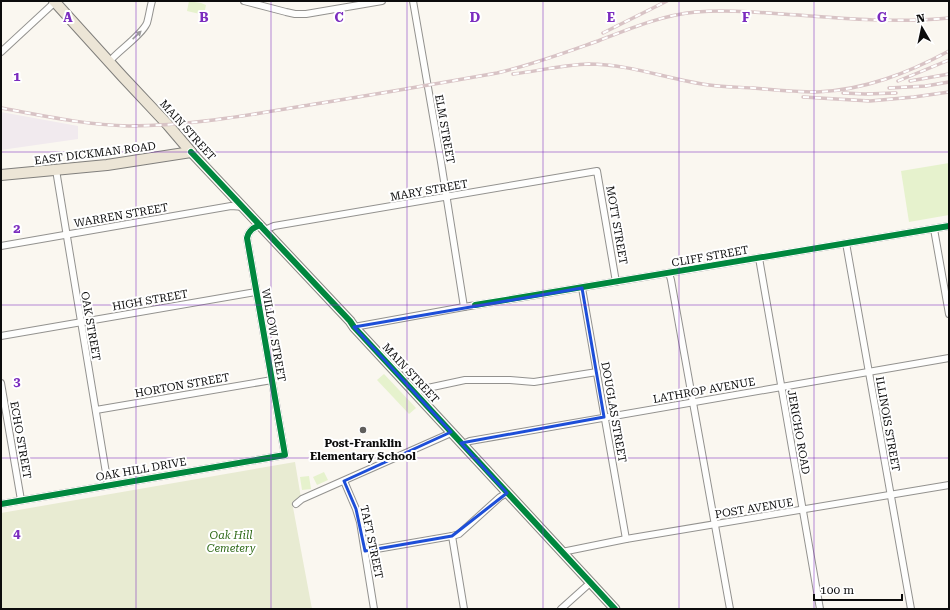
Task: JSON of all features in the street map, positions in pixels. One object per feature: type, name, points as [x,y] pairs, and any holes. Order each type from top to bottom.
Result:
[{"type":"main road","name":"MAIN STREET","points":[[55,2],[191,152]]},
{"type":"main road","name":"EAST DICKMAN ROAD","points":[[1,175],[106,165],[191,152]]},
{"type":"street","points":[[109,62],[143,29],[147,23],[152,1]]},
{"type":"street","points":[[244,1],[295,14],[306,14],[382,1]]},
{"type":"street","name":"ELM STREET","points":[[413,1],[464,307]]},
{"type":"street","points":[[1,52],[55,2]]},
{"type":"street","name":"MAIN STREET","points":[[191,152],[350,321],[506,493],[614,609]]},
{"type":"street","name":"OAK STREET","points":[[56,170],[108,485]]},
{"type":"street","name":"MARY STREET","points":[[262,228],[597,172]]},
{"type":"street","name":"MOTT STREET","points":[[597,172],[616,282]]},
{"type":"street","name":"WARREN STREET","points":[[1,246],[231,206],[244,208]]},
{"type":"street","name":"CLIFF STREET","points":[[354,327],[464,307],[949,226]]},
{"type":"street","name":"WILLOW STREET","points":[[262,228],[252,228],[248,232],[247,238],[285,455]]},
{"type":"street","points":[[934,229],[949,314]]},
{"type":"street","name":"ILLINOIS STREET","points":[[846,243],[911,609]]},
{"type":"street","name":"JERICHO ROAD","points":[[759,258],[820,609]]},
{"type":"street","points":[[669,273],[730,609]]},
{"type":"street","name":"DOUGLAS STREET","points":[[582,288],[626,539]]},
{"type":"street","name":"HIGH STREET","points":[[1,336],[256,292]]},
{"type":"street","name":"LATHROP AVENUE","points":[[463,444],[470,441],[604,417],[949,358]]},
{"type":"street","points":[[415,392],[422,389],[460,381],[510,380],[534,382],[597,372]]},
{"type":"street","name":"HORTON STREET","points":[[96,410],[272,380]]},
{"type":"street","name":"ECHO STREET","points":[[1,383],[21,500]]},
{"type":"street","points":[[296,504],[302,499],[452,433]]},
{"type":"street","name":"OAK HILL DRIVE","points":[[1,504],[285,455]]},
{"type":"street","name":"TAFT STREET","points":[[344,481],[356,509],[365,551],[374,609]]},
{"type":"street","name":"POST AVENUE","points":[[562,552],[626,539],[949,485]]},
{"type":"street","points":[[365,551],[459,534],[506,493]]},
{"type":"street","points":[[452,536],[464,609]]},
{"type":"street","points":[[561,609],[590,582]]},
{"type":"highlighted area","points":[[582,288],[604,417],[461,443],[507,493],[452,536],[365,551],[356,509],[344,481],[451,432],[354,327]]},
{"type":"shaded area","points":[[1,112],[78,126],[78,139],[1,150]]},
{"type":"green space","points":[[189,1],[206,5],[204,15],[187,11]]},
{"type":"green space","points":[[949,163],[949,215],[909,222],[901,171]]},
{"type":"green space","points":[[384,374],[416,408],[409,414],[377,380]]},
{"type":"green space","name":"Oak Hill Cemetery","points":[[295,462],[301,498],[292,502],[312,609],[1,609],[1,513]]},
{"type":"green space","points":[[324,472],[328,480],[317,485],[313,477]]},
{"type":"green space","points":[[309,476],[311,489],[302,490],[300,477]]},
{"type":"railway","points":[[603,33],[667,1]]},
{"type":"railway","points":[[1,108],[65,120],[97,124],[152,126],[197,122],[497,73],[548,58],[646,23],[671,16],[696,12],[760,12],[874,20],[949,18]]},
{"type":"railway","points":[[513,74],[589,64],[617,66],[708,85],[817,92],[852,88],[886,79],[934,59],[949,51]]},
{"type":"railway","points":[[898,81],[949,60]]},
{"type":"railway","points":[[910,81],[949,74]]},
{"type":"railway","points":[[889,88],[926,86],[949,82]]},
{"type":"railway","points":[[803,97],[870,101],[949,92]]},
{"type":"railway","points":[[843,93],[896,93]]},
{"type":"cycle path","points":[[191,152],[350,321],[615,609]]},
{"type":"cycle path","points":[[1,504],[285,455],[247,238],[249,233],[255,227],[260,225]]},
{"type":"cycle path","points":[[475,305],[949,226]]},
{"type":"place","name":"Post-Franklin Elementary School","points":[[363,430]]}]
